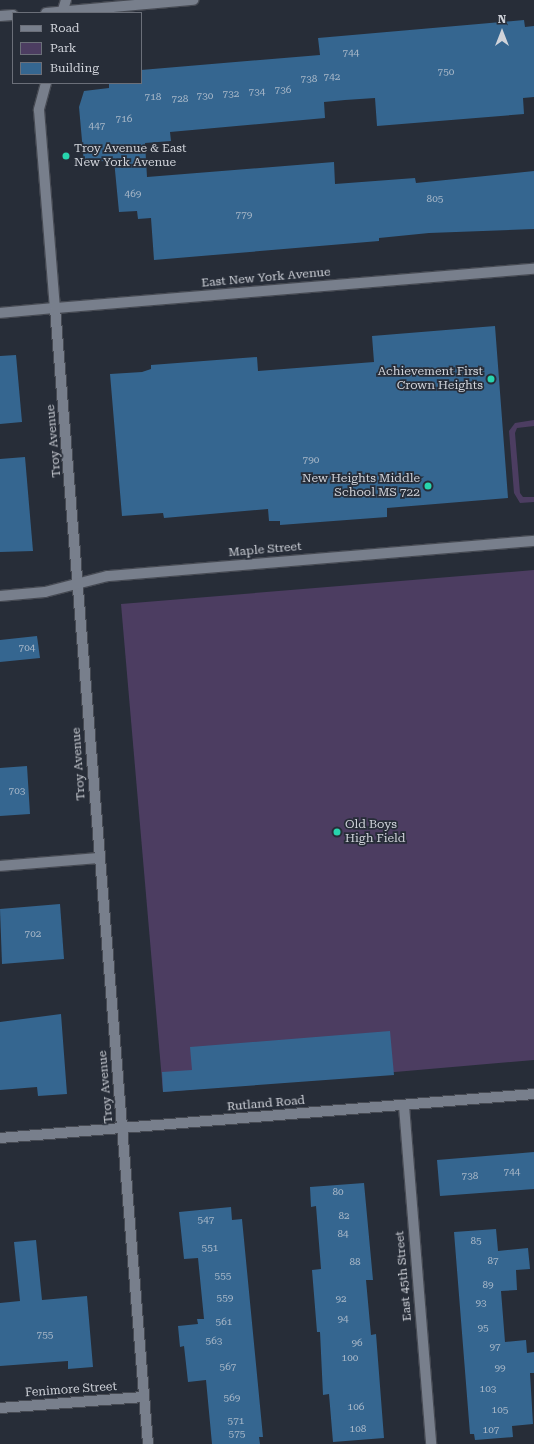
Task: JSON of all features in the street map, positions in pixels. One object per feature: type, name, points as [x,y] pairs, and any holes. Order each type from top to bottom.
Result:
[{"type":"street","points":[[66,0],[62,12],[193,0]]},
{"type":"street","points":[[0,16],[12,16]]},
{"type":"street","name":"Troy Avenue","points":[[46,84],[39,110],[148,1444]]},
{"type":"street","name":"East New York Avenue","points":[[0,313],[534,269]]},
{"type":"street","name":"Maple Street","points":[[0,596],[45,592],[108,576],[534,541]]},
{"type":"street","points":[[0,866],[100,858]]},
{"type":"street","name":"Rutland Road","points":[[0,1138],[404,1106],[534,1094]]},
{"type":"street","name":"East 45th Street","points":[[404,1106],[431,1444]]},
{"type":"street","name":"Fenimore Street","points":[[0,1408],[144,1397]]},
{"type":"green space","points":[[534,420],[534,426],[517,428],[515,433],[520,493],[523,497],[534,497],[534,502],[520,503],[514,493],[509,431],[515,423]]},
{"type":"green space","name":"Old Boys High Field","points":[[534,570],[534,1060],[163,1092],[121,604]]},
{"type":"building","points":[[524,20],[525,27],[534,26],[534,97],[523,98],[524,114],[377,126],[375,98],[324,102],[325,118],[170,132],[171,141],[145,143],[147,177],[334,162],[335,184],[415,178],[416,183],[534,171],[534,229],[429,233],[379,238],[379,241],[154,260],[151,218],[138,219],[137,211],[119,212],[114,160],[84,163],[79,107],[84,91],[109,88],[109,84],[142,84],[142,70],[320,55],[318,38]]},
{"type":"building","points":[[495,326],[508,498],[387,508],[387,517],[280,525],[280,521],[269,521],[268,509],[164,518],[163,513],[122,516],[110,374],[142,372],[151,369],[151,365],[257,357],[258,371],[374,362],[372,336]]},
{"type":"building","points":[[16,355],[22,422],[0,424],[0,356]]},
{"type":"building","points":[[25,457],[33,551],[0,552],[0,459]]},
{"type":"building","points":[[37,636],[40,658],[0,662],[0,640]]},
{"type":"building","points":[[27,766],[30,814],[0,816],[0,768]]},
{"type":"building","points":[[60,904],[64,959],[2,964],[0,909]]},
{"type":"building","points":[[61,1014],[67,1094],[38,1096],[37,1087],[0,1090],[0,1022]]},
{"type":"building","points":[[390,1031],[394,1075],[163,1092],[162,1072],[192,1070],[190,1047]]},
{"type":"building","points":[[534,1152],[534,1189],[440,1196],[437,1160]]},
{"type":"building","points":[[364,1183],[373,1280],[366,1280],[371,1335],[376,1334],[384,1438],[333,1442],[329,1394],[323,1395],[320,1332],[317,1332],[312,1270],[321,1269],[316,1206],[311,1207],[310,1187]]},
{"type":"building","points":[[231,1207],[232,1220],[242,1219],[263,1437],[259,1437],[260,1444],[212,1444],[206,1380],[188,1382],[184,1346],[180,1347],[178,1326],[198,1324],[197,1319],[204,1319],[198,1258],[184,1259],[179,1212]]},
{"type":"building","points":[[496,1229],[498,1251],[528,1248],[530,1269],[516,1270],[517,1290],[501,1291],[505,1342],[526,1340],[527,1353],[534,1352],[534,1373],[530,1373],[533,1424],[512,1426],[513,1437],[475,1440],[474,1434],[470,1434],[454,1232]]},
{"type":"building","points":[[36,1240],[42,1300],[87,1296],[93,1367],[68,1369],[68,1361],[0,1366],[0,1303],[20,1301],[14,1242]]},
{"type":"place","name":"Troy Avenue & East New York Avenue","points":[[66,156]]},
{"type":"place","name":"Achievement First Crown Heights","points":[[491,379]]},
{"type":"place","name":"New Heights Middle School MS 722","points":[[428,486]]},
{"type":"place","name":"Old Boys High Field","points":[[337,832]]}]
